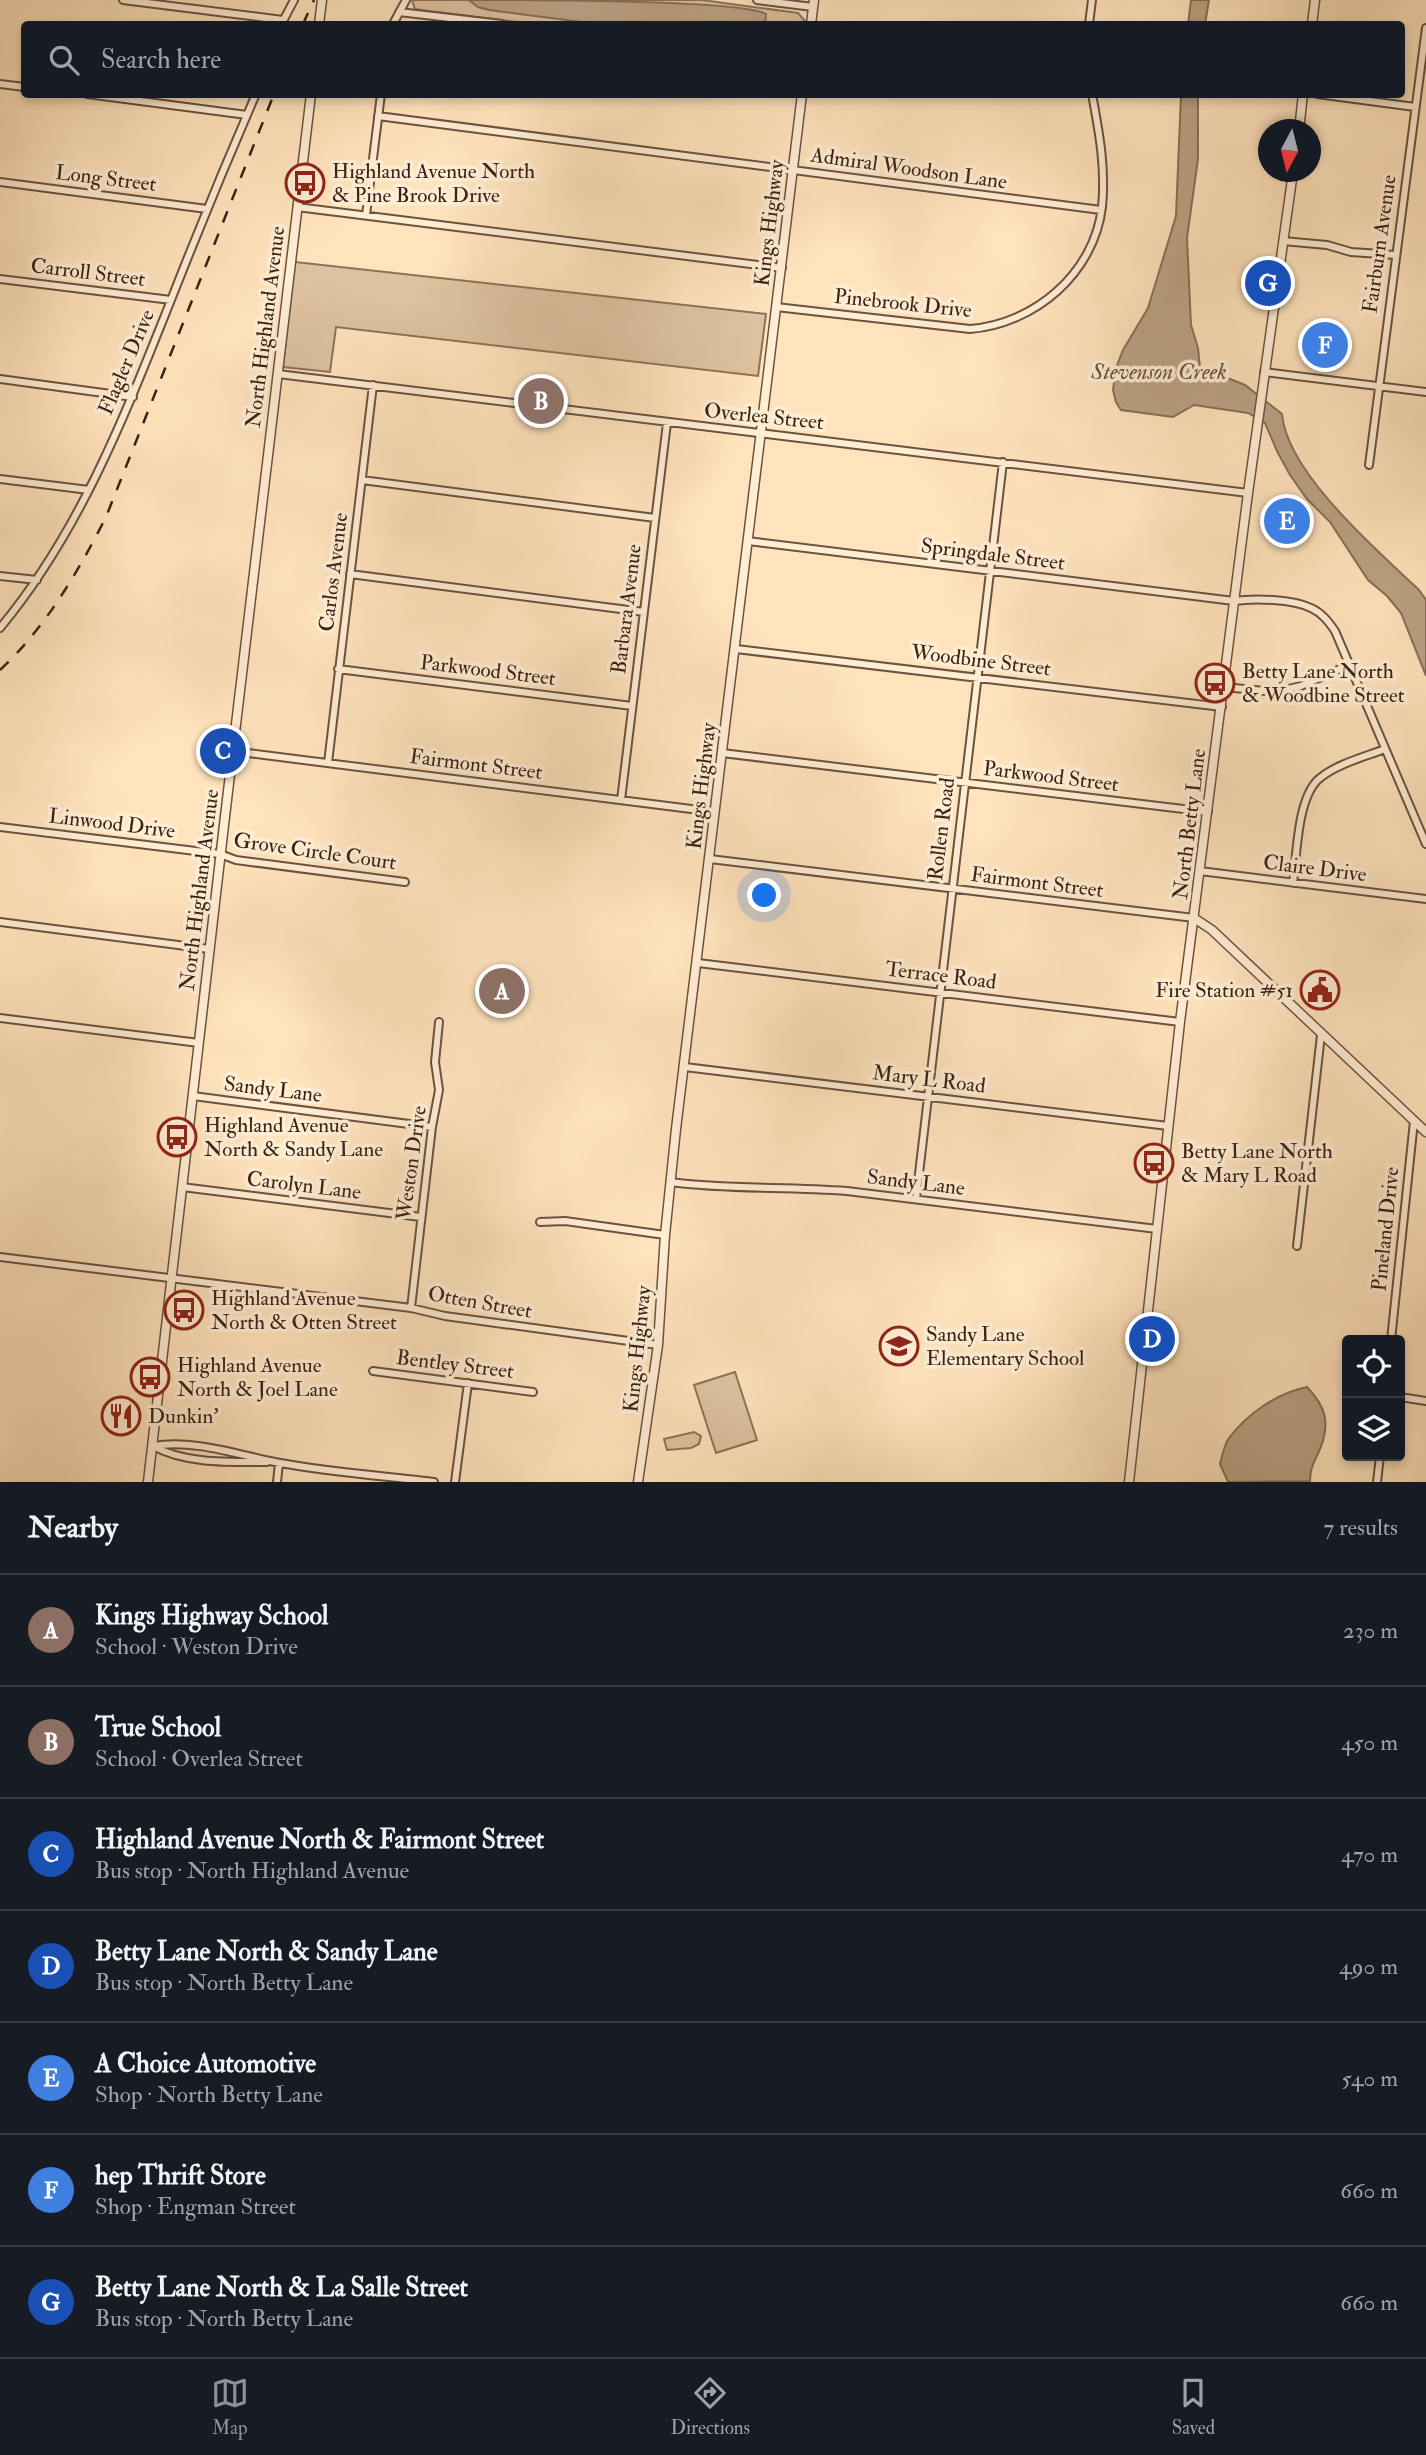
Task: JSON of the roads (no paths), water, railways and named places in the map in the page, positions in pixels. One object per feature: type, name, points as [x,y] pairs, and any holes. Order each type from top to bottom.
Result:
[{"type":"street","points":[[123,0],[276,21]]},
{"type":"street","points":[[284,21],[294,0]]},
{"type":"street","points":[[319,21],[322,0]]},
{"type":"street","points":[[394,21],[406,0]]},
{"type":"street","points":[[757,0],[814,4]]},
{"type":"street","points":[[1089,21],[1091,0]]},
{"type":"street","points":[[1312,21],[1315,0]]},
{"type":"street","points":[[399,12],[476,21]]},
{"type":"street","name":"Fairburn Avenue","points":[[1368,465],[1426,28]]},
{"type":"street","points":[[0,83],[21,86]]},
{"type":"street","points":[[117,98],[247,115]]},
{"type":"street","name":"Flagler Drive","points":[[0,628],[37,580],[72,524],[89,490],[133,397],[254,98]]},
{"type":"street","name":"North Highland Avenue","points":[[148,1482],[311,98]]},
{"type":"street","points":[[366,215],[380,98]]},
{"type":"street","name":"Kings Highway","points":[[638,1482],[658,1345],[670,1182],[801,98]]},
{"type":"street","name":"Pinebrook Drive","points":[[776,307],[970,329],[998,325],[1026,314],[1045,302],[1086,255],[1097,230],[1101,210],[1103,159],[1093,98]]},
{"type":"street","points":[[1300,119],[1302,98]]},
{"type":"street","points":[[1347,98],[1415,107]]},
{"type":"street","name":"Admiral Woodson Lane","points":[[378,116],[1101,210]]},
{"type":"street","name":"Long Street","points":[[0,182],[207,209]]},
{"type":"street","name":"North Betty Lane","points":[[1129,1482],[1180,1022],[1254,444],[1292,182]]},
{"type":"street","points":[[297,207],[782,268]]},
{"type":"street","points":[[1283,242],[1327,245],[1351,252],[1395,256]]},
{"type":"street","name":"Carroll Street","points":[[0,279],[171,300]]},
{"type":"street","points":[[1264,372],[1426,392]]},
{"type":"street","name":"Overlea Street","points":[[278,374],[1248,492]]},
{"type":"street","points":[[0,379],[133,397]]},
{"type":"street","name":"Carlos Avenue","points":[[328,763],[373,385]]},
{"type":"street","name":"Barbara Avenue","points":[[621,800],[667,423]]},
{"type":"street","name":"Rollen Road","points":[[916,1199],[1003,462]]},
{"type":"street","points":[[0,479],[89,490]]},
{"type":"street","points":[[362,480],[655,518]]},
{"type":"street","name":"Springdale Street","points":[[748,541],[1234,601],[1251,598],[1310,607],[1324,617],[1335,631],[1426,844]]},
{"type":"street","points":[[350,574],[644,612]]},
{"type":"street","points":[[0,576],[37,580]]},
{"type":"street","name":"Woodbine Street","points":[[736,649],[1222,707]]},
{"type":"street","points":[[1224,687],[1275,692],[1301,686],[1349,665]]},
{"type":"street","name":"Parkwood Street","points":[[338,669],[632,706]]},
{"type":"street","points":[[1293,883],[1303,810],[1311,786],[1330,772],[1385,749]]},
{"type":"street","name":"Fairmont Street","points":[[232,751],[715,812]]},
{"type":"street","name":"Parkwood Street","points":[[722,753],[1208,812]]},
{"type":"street","name":"Linwood Drive","points":[[0,827],[220,855]]},
{"type":"street","name":"Grove Circle Court","points":[[220,855],[236,860],[405,881]]},
{"type":"street","name":"Fairmont Street","points":[[710,859],[1194,918]]},
{"type":"street","name":"Claire Drive","points":[[1200,871],[1426,899]]},
{"type":"street","points":[[1194,918],[1212,930],[1426,1132]]},
{"type":"street","points":[[0,922],[209,949]]},
{"type":"street","name":"Terrace Road","points":[[698,963],[1180,1022]]},
{"type":"street","points":[[0,1018],[199,1043]]},
{"type":"street","name":"Weston Drive","points":[[411,1308],[432,1127],[439,1090],[435,1062],[439,1022]]},
{"type":"street","points":[[1297,1247],[1321,1035]]},
{"type":"street","name":"Mary L Road","points":[[685,1067],[1168,1126]]},
{"type":"street","name":"Sandy Lane","points":[[193,1096],[432,1127]]},
{"type":"street","name":"Pineland Drive","points":[[1392,1335],[1414,1121]]},
{"type":"street","name":"Sandy Lane","points":[[670,1182],[725,1188],[815,1188],[1157,1229]]},
{"type":"street","name":"Carolyn Lane","points":[[182,1187],[421,1217]]},
{"type":"street","points":[[540,1222],[565,1221],[665,1235]]},
{"type":"street","name":"Otten Street","points":[[0,1258],[411,1308],[458,1318],[658,1345]]},
{"type":"street","name":"Bentley Street","points":[[373,1371],[533,1392]]},
{"type":"street","points":[[455,1482],[468,1384]]},
{"type":"street","points":[[1405,1398],[1426,1401]]},
{"type":"street","points":[[153,1446],[169,1443],[235,1452],[279,1462],[434,1482]]},
{"type":"street","points":[[153,1446],[168,1455],[232,1462],[279,1462]]},
{"type":"street","points":[[1377,1482],[1379,1461]]},
{"type":"street","points":[[277,1482],[279,1462]]},
{"type":"water","points":[[469,0],[673,3],[748,9],[766,14],[765,21],[574,21],[478,7]]},
{"type":"water","points":[[1191,0],[1209,0],[1206,21],[1188,21]]},
{"type":"water","name":"Stevenson Creek","points":[[1181,98],[1198,98],[1198,159],[1187,238],[1191,325],[1200,367],[1245,385],[1282,414],[1288,437],[1316,485],[1359,532],[1419,590],[1426,600],[1426,676],[1401,613],[1387,596],[1368,580],[1330,522],[1307,499],[1290,475],[1265,423],[1248,413],[1194,405],[1173,417],[1121,410],[1116,402],[1113,390],[1116,368],[1123,350],[1148,308],[1176,216]]},
{"type":"water","points":[[1307,1387],[1322,1408],[1325,1423],[1310,1481],[1228,1482],[1220,1464],[1226,1444],[1236,1429],[1274,1399]]},
{"type":"railway","points":[[304,21],[314,0]]},
{"type":"railway","points":[[0,670],[32,636],[60,598],[106,517],[272,98]]},
{"type":"place","name":"Highland Avenue North & Pine Brook Drive","points":[[305,183]]},
{"type":"place","name":"Betty Lane North & La Salle Street","points":[[1268,283]]},
{"type":"place","name":"hep Thrift Store","points":[[1325,345]]},
{"type":"place","name":"True School","points":[[541,401]]},
{"type":"place","name":"A Choice Automotive","points":[[1287,521]]},
{"type":"place","name":"Betty Lane North & Woodbine Street","points":[[1215,683]]},
{"type":"place","name":"Highland Avenue North & Fairmont Street","points":[[223,751]]},
{"type":"place","name":"Fire Station #51","points":[[1320,990]]},
{"type":"place","name":"Kings Highway School","points":[[502,991]]},
{"type":"place","name":"Highland Avenue North & Sandy Lane","points":[[177,1137]]},
{"type":"place","name":"Betty Lane North & Mary L Road","points":[[1154,1163]]},
{"type":"place","name":"Highland Avenue North & Otten Street","points":[[184,1310]]},
{"type":"place","name":"Betty Lane North & Sandy Lane","points":[[1152,1339]]},
{"type":"place","name":"Sandy Lane Elementary School","points":[[899,1346]]},
{"type":"place","name":"Highland Avenue North & Joel Lane","points":[[150,1377]]},
{"type":"place","name":"Dunkin'","points":[[121,1416]]}]
